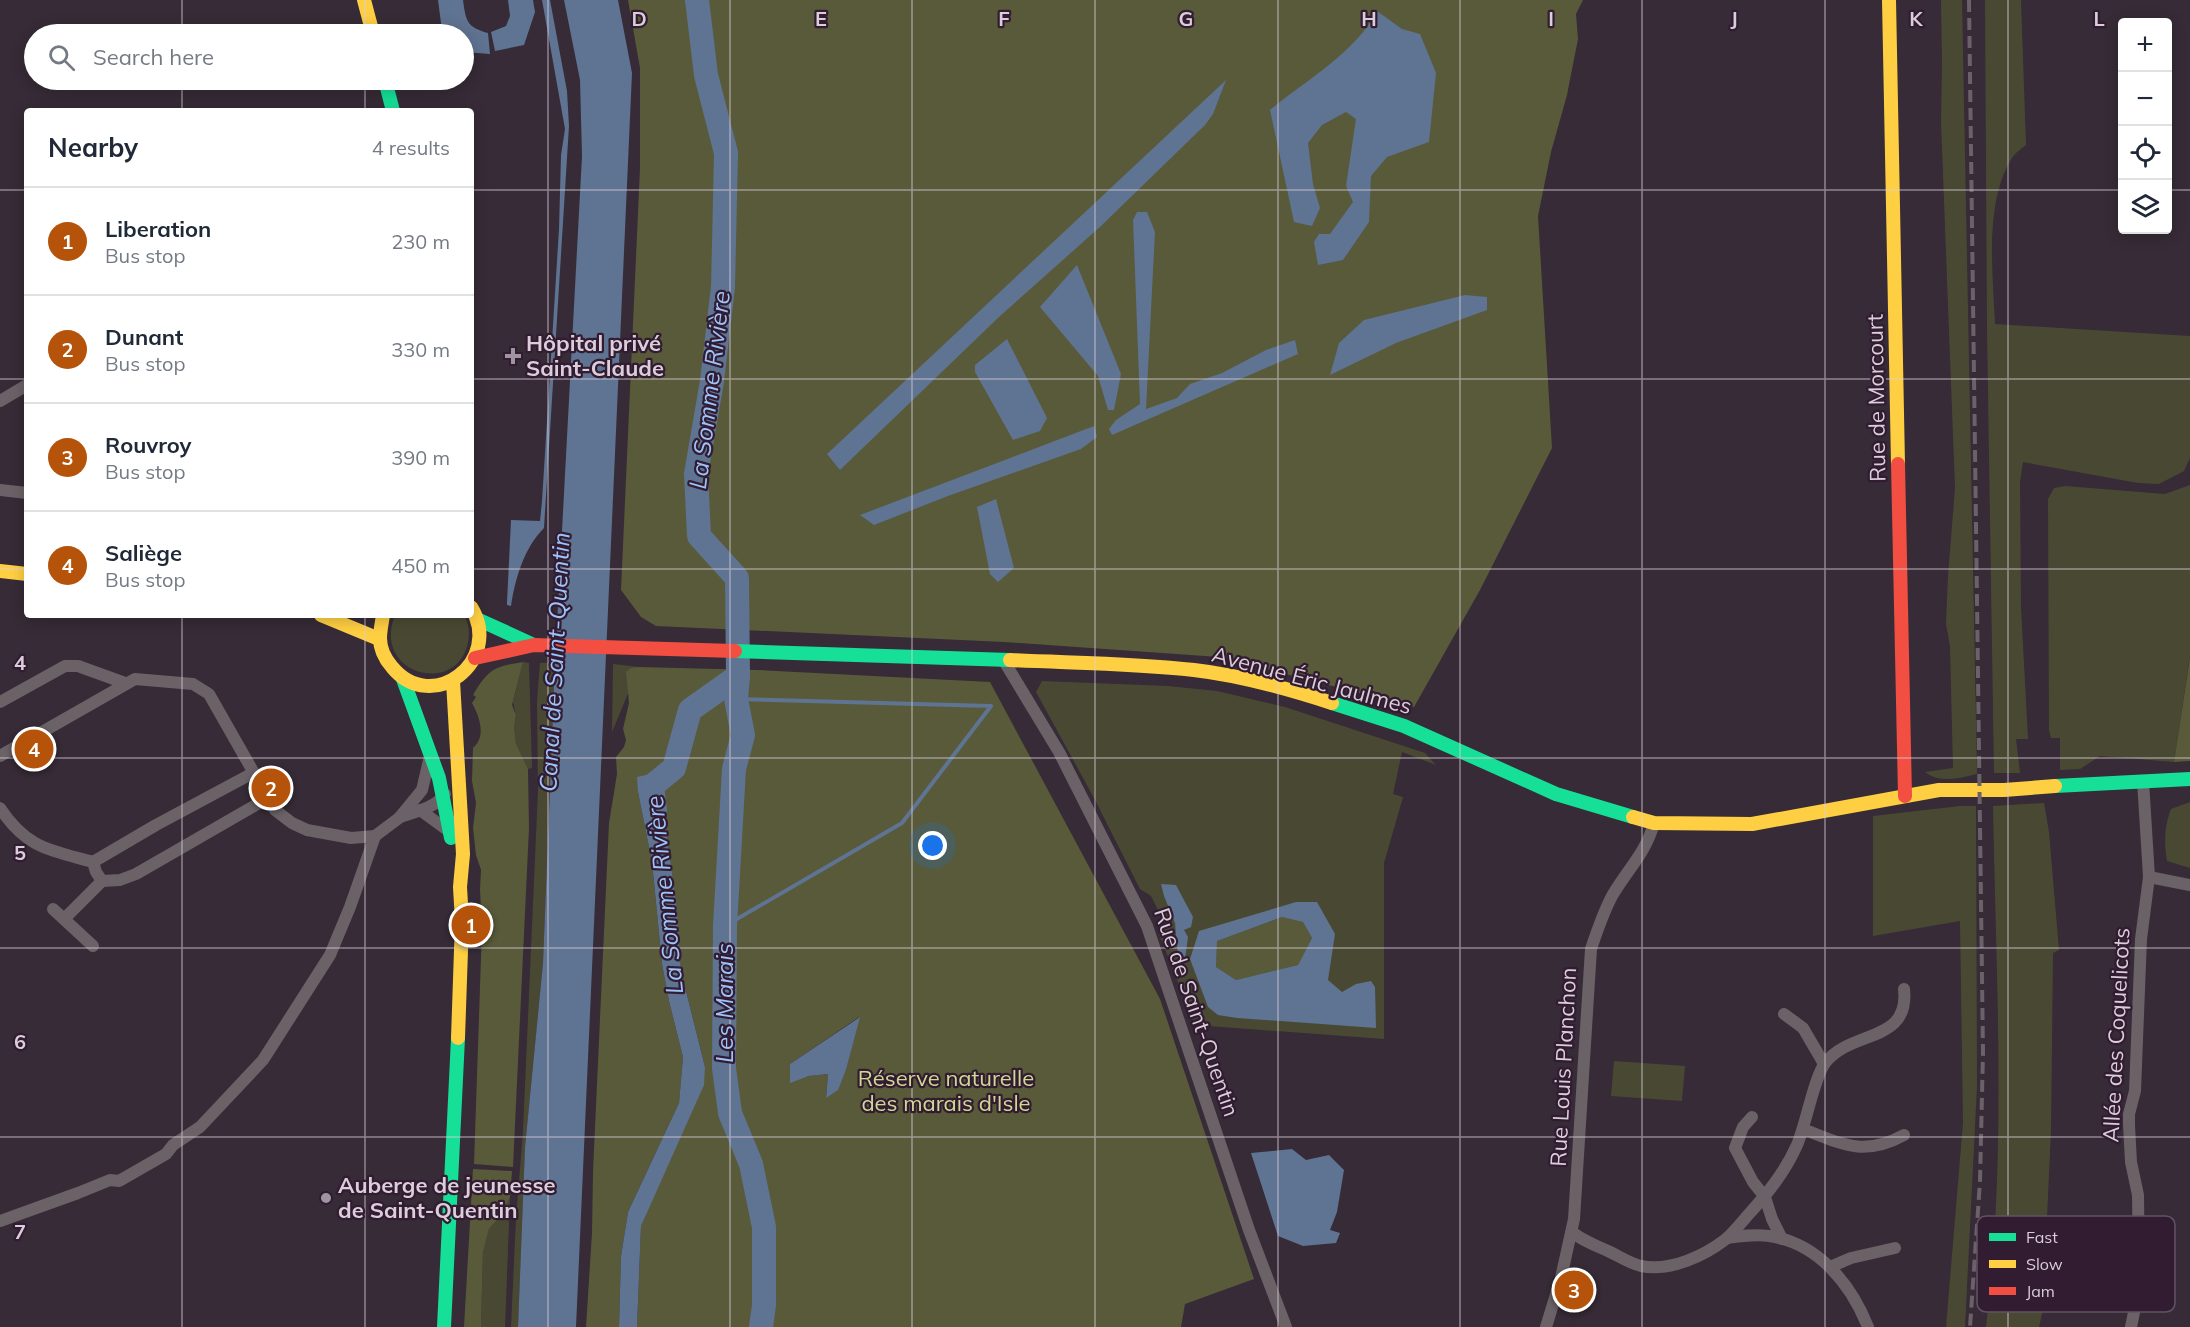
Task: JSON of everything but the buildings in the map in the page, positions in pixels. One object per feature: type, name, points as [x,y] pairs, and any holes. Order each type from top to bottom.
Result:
[{"type":"main road","points":[[364,0],[370,24]]},
{"type":"main road","name":"Rue de Morcourt","points":[[1889,0],[1905,796]]},
{"type":"main road","points":[[388,90],[392,108]]},
{"type":"main road","points":[[0,571],[24,574]]},
{"type":"main road","points":[[474,613],[534,645]]},
{"type":"main road","points":[[382,618],[379,639],[382,655],[390,669],[403,679],[428,686],[453,681],[466,671],[475,658],[480,639],[474,613]]},
{"type":"main road","points":[[328,618],[379,639]]},
{"type":"main road","points":[[475,658],[534,645]]},
{"type":"main road","name":"Avenue Éric Jaulmes","points":[[534,645],[1116,664],[1196,670],[1255,682],[1404,726],[1556,794],[1654,823],[1752,824],[1939,790],[2004,790],[2190,779]]},
{"type":"main road","points":[[403,679],[444,797],[460,887]]},
{"type":"main road","points":[[444,1327],[460,1006],[462,921],[460,887],[463,854],[456,765],[453,681]]},
{"type":"main road","points":[[439,1327],[447,1300]]},
{"type":"street","points":[[0,401],[24,387]]},
{"type":"street","points":[[0,490],[24,493]]},
{"type":"street","name":"Rue de Saint-Quentin","points":[[1004,661],[1059,752],[1148,926],[1249,1230],[1286,1327]]},
{"type":"street","points":[[0,702],[65,666],[78,666],[126,683]]},
{"type":"street","points":[[0,756],[135,679],[193,684],[209,694],[275,810],[292,823],[307,830],[351,838],[375,836],[399,818],[422,790],[430,754]]},
{"type":"street","points":[[399,818],[444,797],[456,765]]},
{"type":"street","points":[[0,808],[19,833],[34,844],[93,862],[253,773]]},
{"type":"street","name":"Allée des Coquelicots","points":[[2138,1216],[2138,1195],[2131,1162],[2129,1114],[2135,1091],[2141,939],[2149,877],[2143,781]]},
{"type":"street","points":[[64,919],[102,881],[120,880],[136,874],[268,798]]},
{"type":"street","points":[[420,810],[450,832]]},
{"type":"street","name":"Rue Louis Planchon","points":[[1546,1327],[1572,1232],[1591,949],[1612,896],[1647,846],[1654,823]]},
{"type":"street","points":[[0,1221],[110,1180],[119,1181],[166,1154],[173,1145],[200,1127],[263,1060],[321,971],[350,907],[375,836]]},
{"type":"street","points":[[93,862],[102,881]]},
{"type":"street","points":[[2149,877],[2190,885]]},
{"type":"street","points":[[53,909],[93,946]]},
{"type":"street","points":[[1572,1232],[1633,1263],[1656,1267],[1686,1261],[1727,1238],[1765,1197],[1784,1171],[1803,1129],[1824,1064],[1846,1046],[1883,1032],[1893,1025],[1903,1012],[1904,989]]},
{"type":"street","points":[[1784,1014],[1794,1019],[1803,1028],[1824,1064]]},
{"type":"street","points":[[1752,1117],[1743,1127],[1736,1148],[1753,1182],[1765,1197],[1782,1239]]},
{"type":"street","points":[[1803,1129],[1841,1143],[1860,1147],[1878,1146],[1904,1135]]},
{"type":"street","points":[[1727,1238],[1757,1235],[1782,1239],[1807,1250],[1830,1267],[1848,1289],[1868,1327]]},
{"type":"street","points":[[1830,1267],[1851,1258],[1895,1248]]},
{"type":"street","name":"Allée des Coquelicots","points":[[2131,1327],[2134,1312]]},
{"type":"green space","points":[[628,0],[1583,0],[1576,14],[1578,39],[1538,216],[1552,448],[1480,590],[1414,707],[1219,657],[1004,642],[656,626],[641,617],[621,590],[640,168],[640,68]]},
{"type":"green space","points":[[1941,0],[1962,0],[1977,774],[1950,779],[1937,778],[1925,772],[1953,768],[1950,646],[1946,624],[1955,488],[1941,122]]},
{"type":"green space","points":[[1985,0],[2021,0],[2026,145],[2012,158],[1997,195],[1992,238],[1995,324],[2190,336],[2190,458],[2184,471],[2159,484],[2138,483],[2023,462],[2020,482],[2021,607],[2028,739],[2016,739],[2020,773],[1994,773],[1987,328]]},
{"type":"green space","points":[[2190,485],[2190,655],[2174,762],[2100,756],[2080,769],[2060,770],[2060,738],[2051,738],[2049,730],[2048,499],[2054,488],[2065,486],[2165,494]]},
{"type":"green space","points":[[394,618],[465,618],[469,635],[461,659],[449,669],[434,673],[419,672],[405,664],[395,652],[391,636]]},
{"type":"green space","points":[[2190,657],[2190,761],[2174,762]]},
{"type":"green space","points":[[523,662],[529,663],[532,768],[528,769],[516,745],[514,727],[516,715],[513,702]]},
{"type":"green space","points":[[523,662],[512,705],[516,715],[514,727],[516,744],[528,769],[529,828],[513,1167],[474,1164],[482,928],[481,870],[476,855],[473,828],[476,803],[472,781],[473,748],[481,732],[472,703],[476,697],[473,695],[488,674],[498,668]]},
{"type":"green space","points":[[555,662],[543,963],[525,1147],[518,1327],[511,1327],[523,1131],[538,790],[537,701],[540,663]]},
{"type":"green space","points":[[613,664],[639,667],[612,732]]},
{"type":"green space","name":"Réserve naturelle des marais d'Isle","points":[[631,668],[757,670],[990,682],[1160,999],[1254,1279],[1185,1304],[1181,1327],[637,1327],[641,1226],[705,1067],[681,971],[677,908],[662,787],[638,792],[652,862],[662,964],[683,1057],[679,1103],[628,1212],[621,1256],[619,1327],[586,1327],[609,823],[617,774],[616,757],[624,747],[626,740],[623,729],[629,703],[626,672]],"holes":[[[859,1017],[846,1070],[837,1090],[826,1097],[828,1074],[809,1076],[790,1082],[790,1064]]]},
{"type":"green space","points":[[1042,681],[1168,686],[1217,691],[1285,707],[1425,753],[1436,765],[1402,752],[1393,794],[1403,797],[1384,863],[1384,1039],[1195,1025],[1159,934],[1163,920],[1151,896],[1140,889],[1094,798],[1036,692]]},
{"type":"green space","points":[[2190,802],[2190,868],[2167,861],[2165,841],[2171,809]]},
{"type":"green space","points":[[2044,803],[2049,832],[2059,950],[2053,953],[2051,1130],[2047,1216],[1995,1216],[1998,1132],[1998,1001],[1993,806]]},
{"type":"green space","points":[[1976,806],[1977,1086],[1965,1327],[1946,1327],[1963,1123],[1960,921],[1873,936],[1873,816]]},
{"type":"green space","points":[[1283,917],[1303,922],[1312,938],[1298,965],[1236,980],[1216,967],[1217,941]]},
{"type":"green space","points":[[1614,1061],[1685,1066],[1682,1101],[1611,1096]]},
{"type":"green space","points":[[473,1169],[512,1171],[510,1197],[502,1215],[489,1229],[483,1252],[481,1327],[464,1327]]},
{"type":"green space","points":[[510,1197],[505,1327],[481,1327],[483,1252],[489,1229],[502,1215]]},
{"type":"green space","points":[[1987,1312],[2042,1312],[2039,1327],[1986,1327]]},
{"type":"water","points":[[438,0],[463,0],[465,14],[470,24],[441,23]]},
{"type":"water","points":[[508,0],[533,0],[535,12],[524,45],[495,51],[491,32],[506,26],[510,16]]},
{"type":"water","points":[[542,0],[550,0],[567,91],[569,126],[544,528],[526,554],[515,585],[511,606],[507,605],[507,602],[511,520],[540,521],[559,229],[561,155],[565,129]]},
{"type":"water","name":"Canal de Saint-Quentin","points":[[564,0],[618,0],[632,73],[576,1327],[518,1327],[525,1147],[543,963],[555,662],[582,156],[580,80]]},
{"type":"water","points":[[1377,11],[1402,29],[1420,34],[1436,73],[1429,142],[1387,157],[1371,176],[1369,222],[1343,260],[1318,265],[1314,242],[1319,234],[1330,234],[1353,202],[1346,186],[1356,119],[1346,112],[1322,125],[1308,143],[1313,184],[1320,208],[1312,226],[1294,222],[1270,110],[1343,53],[1368,26]]},
{"type":"water","points":[[474,27],[488,33],[490,54],[474,53]]},
{"type":"water","points":[[1226,80],[1213,114],[1205,125],[1101,226],[999,317],[840,470],[827,454]]},
{"type":"water","points":[[1137,212],[1147,212],[1155,232],[1146,409],[1177,398],[1190,384],[1222,373],[1266,350],[1295,340],[1298,354],[1112,435],[1109,429],[1116,420],[1140,404],[1133,220]]},
{"type":"water","points":[[1077,265],[1121,374],[1114,410],[1108,410],[1098,376],[1040,307]]},
{"type":"water","points":[[1465,295],[1487,297],[1487,310],[1396,343],[1330,375],[1339,343],[1364,320]]},
{"type":"water","points":[[1007,339],[1047,418],[1040,431],[1013,440],[975,372],[975,365]]},
{"type":"water","points":[[1094,426],[1097,437],[1081,449],[874,525],[860,515]]},
{"type":"water","points":[[996,499],[1014,568],[998,582],[990,574],[977,507]]},
{"type":"water","points":[[650,774],[662,786],[661,793],[677,908],[681,971],[705,1067],[704,1085],[641,1226],[637,1327],[619,1327],[621,1256],[628,1212],[679,1103],[683,1057],[662,964],[652,862],[638,792],[637,777]]},
{"type":"water","points":[[1161,884],[1176,885],[1193,917],[1191,927],[1184,930],[1188,937],[1185,959],[1178,957],[1175,923]]},
{"type":"water","points":[[1296,902],[1317,902],[1335,934],[1328,980],[1342,992],[1356,984],[1371,981],[1375,987],[1376,1028],[1218,1015],[1208,1007],[1190,959],[1199,931]],"holes":[[[1282,917],[1303,922],[1312,938],[1298,965],[1236,980],[1216,967],[1217,941]]]},
{"type":"water","points":[[860,1017],[846,1070],[838,1090],[826,1098],[828,1074],[809,1076],[790,1083],[790,1064]]},
{"type":"water","points":[[1292,1149],[1306,1160],[1329,1155],[1344,1170],[1337,1212],[1330,1230],[1340,1233],[1336,1243],[1303,1246],[1278,1236],[1251,1153]]},
{"type":"waterway","name":"La Somme Rivière","points":[[655,810],[652,786],[674,768],[690,710],[738,676],[737,578],[699,536],[696,474],[712,381],[723,287],[726,153],[706,75],[697,0]]},
{"type":"waterway","name":"Les Marais","points":[[738,676],[736,699],[743,735],[734,769],[725,926],[724,1068],[730,1113],[751,1164],[764,1227],[764,1305],[761,1327]]},
{"type":"waterway","points":[[725,926],[902,823],[991,706],[736,699]]},
{"type":"railway","points":[[1969,0],[1983,1052],[1978,1216]]},
{"type":"railway","points":[[1970,1327],[1977,1225]]},
{"type":"traffic: fast","points":[[388,90],[392,108]]},
{"type":"traffic: fast","points":[[477,619],[534,645]]},
{"type":"traffic: fast","points":[[735,651],[1010,660]]},
{"type":"traffic: fast","points":[[403,679],[439,778],[451,838]]},
{"type":"traffic: fast","points":[[1332,703],[1404,726],[1556,794],[1633,817]]},
{"type":"traffic: fast","points":[[2055,786],[2190,779]]},
{"type":"traffic: fast","points":[[444,1327],[458,1038]]},
{"type":"traffic: slow","points":[[364,0],[370,24]]},
{"type":"traffic: slow","points":[[1889,0],[1898,464]]},
{"type":"traffic: slow","points":[[0,571],[24,574]]},
{"type":"traffic: slow","points":[[382,618],[380,642],[387,661],[408,681],[426,686],[443,684],[459,676],[471,663],[478,646],[479,627],[474,614]]},
{"type":"traffic: slow","points":[[328,618],[379,639]]},
{"type":"traffic: slow","points":[[1010,660],[1194,670],[1263,683],[1332,703]]},
{"type":"traffic: slow","points":[[453,681],[463,854],[460,887],[462,921],[458,1038]]},
{"type":"traffic: slow","points":[[1633,817],[1654,823],[1752,824],[1939,790],[2004,790],[2055,786]]},
{"type":"traffic: jam","points":[[1898,464],[1905,796]]},
{"type":"traffic: jam","points":[[475,658],[534,645],[735,651]]},
{"type":"place","name":"Hôpital privé Saint-Claude","points":[[513,356]]},
{"type":"place","name":"Saliège","points":[[34,749]]},
{"type":"place","name":"Dunant","points":[[271,788]]},
{"type":"place","name":"Liberation","points":[[471,925]]},
{"type":"place","name":"Auberge de jeunesse de Saint-Quentin","points":[[326,1198]]},
{"type":"place","name":"Rouvroy","points":[[1574,1290]]}]
